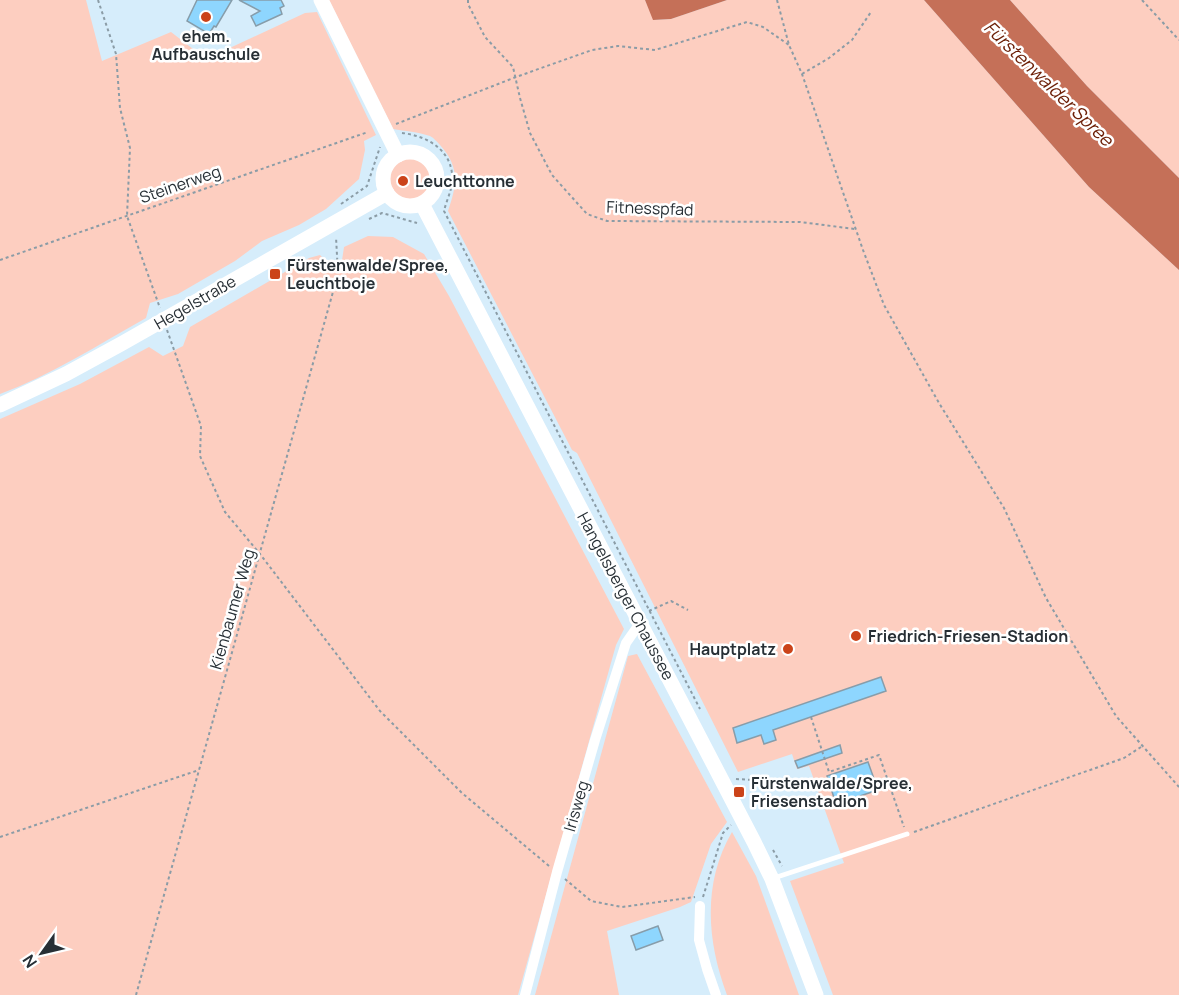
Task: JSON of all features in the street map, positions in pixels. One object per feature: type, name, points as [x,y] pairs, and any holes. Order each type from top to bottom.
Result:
[{"type":"main road","points":[[321,0],[398,155]]},
{"type":"main road","points":[[409,152],[418,153],[427,157],[437,172],[438,182],[435,191],[422,204],[405,206],[397,203],[387,193],[383,182],[384,173],[387,165],[398,155],[409,152]]},
{"type":"main road","name":"Hegelstraße","points":[[0,405],[66,374],[339,226],[387,193]]},
{"type":"main road","name":"Hangelsberger Chaussee","points":[[422,204],[741,815],[779,877],[816,995]]},
{"type":"street","name":"Irisweg","points":[[525,995],[556,872],[595,740],[626,643],[640,622]]},
{"type":"street","points":[[700,906],[699,940],[716,995]]},
{"type":"lane","points":[[779,877],[907,834]]},
{"type":"path","points":[[98,0],[116,54],[120,108],[130,148],[127,216],[201,426],[200,456],[225,512],[260,554],[380,711],[462,793],[591,901],[622,907],[703,896],[723,833],[741,815]]},
{"type":"path","name":"Fitnesspfad","points":[[468,0],[485,37],[513,67],[530,133],[552,175],[587,214],[607,221],[800,222],[855,229]]},
{"type":"path","points":[[777,0],[789,45],[802,74],[855,229],[884,305],[939,403],[1004,508],[1046,598],[1116,716],[1179,787]]},
{"type":"path","points":[[1142,0],[1179,40]]},
{"type":"path","points":[[802,74],[829,58],[852,40],[871,12]]},
{"type":"path","points":[[387,134],[516,77],[592,50],[618,46],[655,50],[747,22],[763,27],[789,45]]},
{"type":"path","name":"Steinerweg","points":[[0,260],[368,132]]},
{"type":"path","points":[[387,134],[403,133],[434,143],[445,154],[452,168],[452,184],[444,211],[704,716]]},
{"type":"path","name":"Kienbaumer Weg","points":[[136,995],[338,274],[336,235],[339,226],[332,213],[335,207],[367,186],[380,146],[387,134]]},
{"type":"path","points":[[368,219],[382,213],[419,224],[444,211]]},
{"type":"path","points":[[640,622],[650,610],[671,601],[688,610]]},
{"type":"path","points":[[811,717],[830,772],[879,755],[907,834],[1124,758],[1142,746]]},
{"type":"path","points":[[0,837],[199,770]]},
{"type":"path","points":[[736,779],[772,781]]},
{"type":"path","points":[[771,847],[779,877]]},
{"type":"shaded area","points":[[0,0],[86,0],[102,61],[171,32],[206,59],[305,13],[317,12],[376,135],[364,141],[365,150],[359,179],[326,209],[299,225],[262,241],[235,261],[178,294],[150,303],[146,318],[56,369],[0,394]]},
{"type":"shaded area","points":[[329,0],[645,0],[654,20],[671,19],[727,0],[924,0],[1089,187],[1179,270],[1179,995],[833,995],[790,881],[844,863],[809,766],[797,769],[792,754],[738,772],[577,453],[572,450],[448,211],[455,184],[451,161],[440,145],[430,136],[393,129]]},
{"type":"shaded area","points":[[1010,0],[1179,0],[1179,178],[1087,86]]},
{"type":"shaded area","points":[[411,158],[426,164],[432,179],[426,194],[411,200],[396,194],[390,179],[396,164]]},
{"type":"shaded area","points":[[368,236],[393,237],[424,254],[449,296],[624,629],[616,645],[518,995],[0,995],[0,419],[80,384],[149,347],[163,356],[183,346],[190,327],[309,258],[320,255],[327,262],[331,272],[341,267],[344,247]]},
{"type":"shaded area","points":[[637,654],[727,822],[711,844],[691,902],[607,931],[619,995],[535,995],[628,656]]},
{"type":"shaded area","points":[[732,832],[756,876],[799,995],[727,995],[715,954],[711,913],[716,872],[722,851]]},
{"type":"water","points":[[645,0],[727,0],[671,19],[653,20]]},
{"type":"water","name":"Fürstenwalder Spree","points":[[924,0],[1010,0],[1087,86],[1179,178],[1179,270],[1089,187]]},
{"type":"building","name":"ehem. Aufbauschule","points":[[197,0],[232,0],[216,27],[214,26],[209,34],[187,21]]},
{"type":"building","name":"ehem. Aufbauschule","points":[[239,0],[281,0],[284,6],[280,8],[282,14],[256,26],[251,16],[260,11]]},
{"type":"building","points":[[881,677],[886,691],[773,730],[776,740],[764,744],[761,735],[737,743],[733,728]]},
{"type":"building","points":[[840,745],[842,753],[798,768],[795,761]]},
{"type":"building","points":[[868,762],[878,790],[836,804],[827,776]]},
{"type":"building","points":[[658,926],[663,940],[636,950],[631,936]]},
{"type":"place","name":"ehem. Aufbauschule","points":[[206,17]]},
{"type":"place","name":"Leuchttonne","points":[[403,181]]},
{"type":"place","name":"Fürstenwalde/Spree, Leuchtboje","points":[[275,274]]},
{"type":"place","name":"Friedrich-Friesen-Stadion","points":[[856,636]]},
{"type":"place","name":"Hauptplatz","points":[[788,649]]},
{"type":"place","name":"Fürstenwalde/Spree, Friesenstadion","points":[[739,792]]}]
